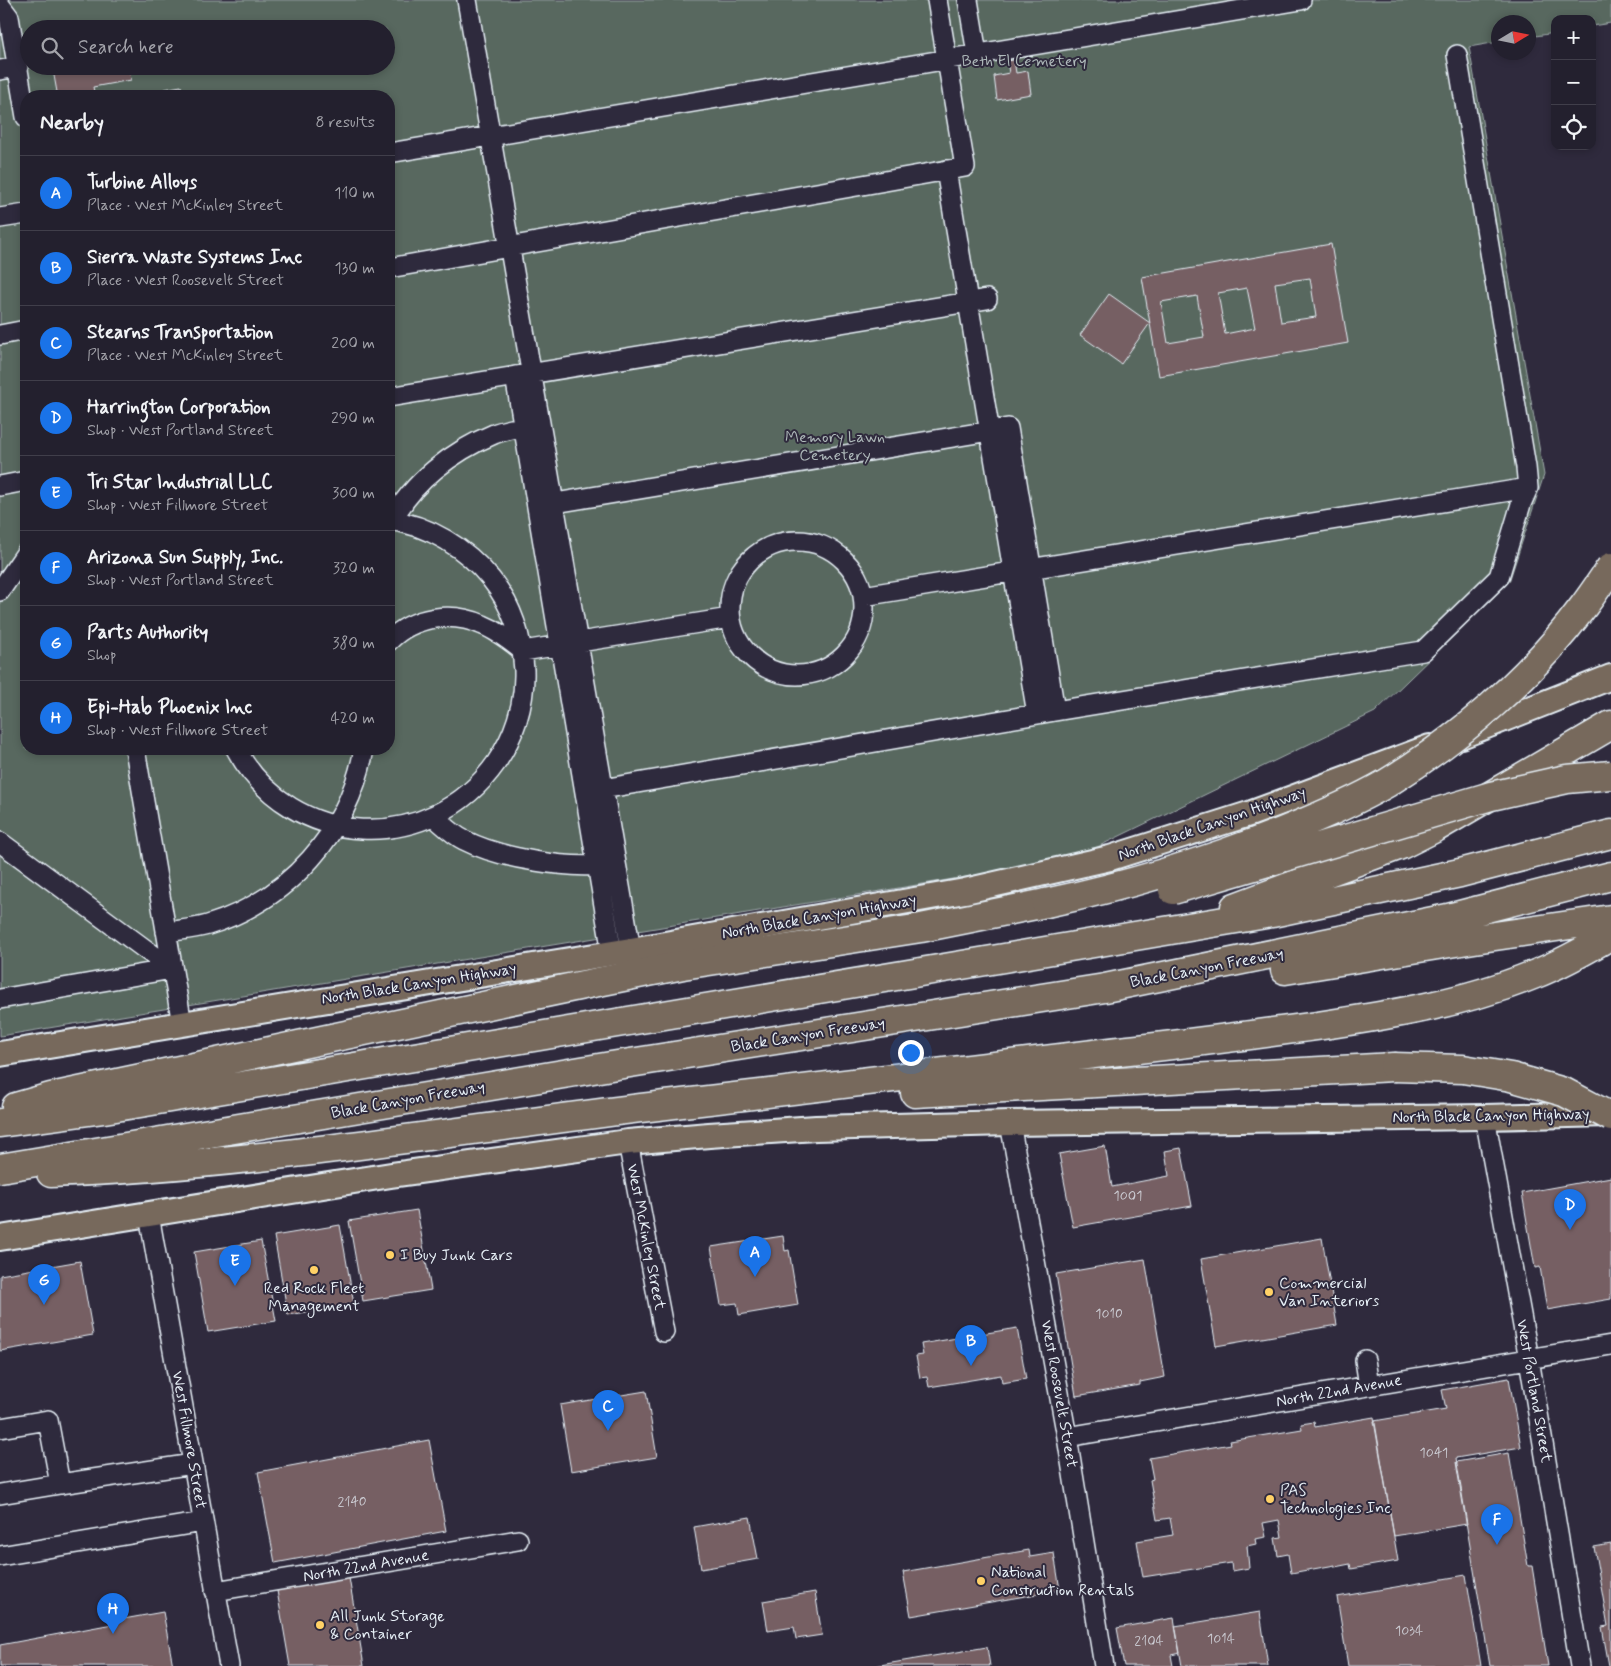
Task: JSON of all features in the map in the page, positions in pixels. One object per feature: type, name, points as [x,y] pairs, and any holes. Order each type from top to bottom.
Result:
[{"type":"highway","points":[[1047,911],[1201,862],[1317,818],[1348,804],[1386,783],[1424,758],[1480,715],[1534,665],[1583,608],[1611,567]]},
{"type":"highway","points":[[1172,931],[1401,845],[1435,828],[1611,726]]},
{"type":"highway","points":[[0,1111],[51,1097],[574,987],[683,966],[921,928],[1151,896],[1491,796],[1567,779],[1611,775]]},
{"type":"highway","points":[[0,1123],[104,1109],[1172,931],[1378,892],[1469,871],[1611,834]]},
{"type":"highway","name":"Black Canyon Freeway","points":[[0,1168],[611,1066],[1105,988],[1448,918],[1611,876]]},
{"type":"highway","points":[[1105,988],[1248,975],[1611,920]]},
{"type":"highway","points":[[0,1175],[116,1171],[308,1152],[637,1108],[1241,1037],[1374,1018],[1406,1013],[1463,999],[1533,976],[1611,935]]},
{"type":"highway","points":[[763,1094],[860,1096],[1394,1068],[1463,1069],[1511,1077],[1564,1092],[1611,1115]]},
{"type":"main road","name":"North Black Canyon Highway","points":[[0,1054],[621,951],[965,891],[1110,858],[1252,813],[1448,741],[1611,677]]},
{"type":"main road","name":"North Black Canyon Highway","points":[[0,1238],[390,1175],[628,1142],[709,1135],[816,1128],[1010,1123],[1611,1115]]},
{"type":"street","points":[[467,0],[509,246],[523,375],[621,951]]},
{"type":"street","points":[[395,267],[965,167],[937,0]]},
{"type":"street","points":[[968,0],[977,54]]},
{"type":"street","points":[[395,152],[1301,0]]},
{"type":"street","points":[[0,5],[9,18],[9,68],[20,100]]},
{"type":"street","points":[[594,790],[1423,651],[1500,577],[1521,504],[1528,488],[1457,55]]},
{"type":"street","points":[[946,170],[977,301],[1046,713]]},
{"type":"street","points":[[0,218],[20,215]]},
{"type":"street","points":[[395,396],[977,301]]},
{"type":"street","points":[[0,335],[20,331]]},
{"type":"street","points":[[523,375],[524,426],[545,504]]},
{"type":"street","points":[[395,513],[404,500],[432,472],[462,450],[494,434],[524,426]]},
{"type":"street","points":[[545,504],[999,429]]},
{"type":"street","points":[[0,486],[20,482]]},
{"type":"street","points":[[863,596],[1528,488]]},
{"type":"street","points":[[239,755],[246,768],[271,794],[301,814],[336,827],[368,830],[401,827],[433,816],[462,799],[487,776],[506,749],[519,718],[524,684],[523,651],[514,619],[507,604],[499,589],[479,564],[453,543],[424,528],[395,521]]},
{"type":"street","points":[[797,540],[820,544],[840,556],[855,574],[863,596],[864,618],[857,638],[845,656],[828,668],[808,675],[786,675],[766,668],[749,656],[736,638],[730,618],[730,595],[739,573],[754,556],[774,544],[797,540]]},
{"type":"street","points":[[0,591],[20,562]]},
{"type":"street","points":[[395,634],[425,619],[455,617],[483,624],[523,651],[730,618]]},
{"type":"street","points":[[136,755],[182,1024]]},
{"type":"street","points":[[166,932],[207,925],[246,910],[281,888],[311,860],[336,827],[353,790],[362,755]]},
{"type":"street","points":[[433,816],[463,840],[514,858],[576,865],[606,864]]},
{"type":"street","points":[[0,842],[172,969]]},
{"type":"street","points":[[0,999],[172,969]]},
{"type":"street","name":"West Portland Street","points":[[1485,1117],[1529,1358],[1580,1666]]},
{"type":"street","name":"West Roosevelt Street","points":[[1010,1123],[1067,1437],[1104,1666]]},
{"type":"street","name":"West McKinley Street","points":[[628,1142],[664,1332]]},
{"type":"street","name":"West Fillmore Street","points":[[149,1215],[229,1666]]},
{"type":"street","name":"North 22nd Avenue","points":[[1067,1437],[1611,1345]]},
{"type":"street","points":[[1365,1360],[1369,1386]]},
{"type":"street","points":[[0,1428],[48,1420],[60,1484]]},
{"type":"street","points":[[0,1494],[193,1464]]},
{"type":"street","points":[[0,1556],[203,1522]]},
{"type":"street","name":"North 22nd Avenue","points":[[215,1591],[518,1540]]},
{"type":"green space","name":"Memory Lawn Cemetery","points":[[0,0],[1611,0],[1611,23],[1596,25],[1596,15],[1551,15],[1551,34],[1536,36],[1536,15],[1491,15],[1491,43],[1469,47],[1544,475],[1509,582],[1375,712],[1091,850],[1014,869],[0,1036]]},
{"type":"building","points":[[1014,60],[1016,73],[1028,71],[1031,94],[997,100],[994,76],[1009,73],[1007,61]]},
{"type":"building","points":[[54,75],[130,75],[131,80],[93,87],[94,90],[57,90]]},
{"type":"building","points":[[181,86],[182,90],[164,90]]},
{"type":"building","points":[[1331,244],[1348,343],[1159,376],[1142,277]],"holes":[[[1310,278],[1316,317],[1281,322],[1275,283]],[[1247,288],[1255,328],[1225,334],[1218,293]],[[1197,296],[1204,337],[1168,343],[1161,302]]]},
{"type":"building","points":[[1109,294],[1150,323],[1121,364],[1080,335]]},
{"type":"building","points":[[1105,1146],[1112,1187],[1169,1176],[1165,1151],[1181,1148],[1192,1206],[1073,1227],[1059,1154]]},
{"type":"building","points":[[1611,1177],[1611,1299],[1547,1310],[1540,1267],[1535,1268],[1522,1193]]},
{"type":"building","name":"I Buy Junk Cars","points":[[417,1210],[431,1290],[363,1301],[349,1221]]},
{"type":"building","name":"Red Rock Fleet Management","points":[[340,1225],[354,1304],[288,1315],[274,1236]]},
{"type":"building","points":[[783,1236],[785,1251],[789,1250],[798,1305],[739,1315],[737,1303],[721,1305],[711,1247]]},
{"type":"building","name":"Commercial Van Interiors","points":[[1322,1238],[1337,1325],[1216,1346],[1201,1259]]},
{"type":"building","points":[[261,1241],[276,1321],[208,1332],[194,1252]]},
{"type":"building","points":[[1145,1259],[1165,1377],[1140,1382],[1140,1385],[1076,1396],[1056,1274]]},
{"type":"building","points":[[80,1261],[93,1335],[0,1351],[0,1275]]},
{"type":"building","points":[[1017,1328],[1026,1379],[1002,1383],[1001,1375],[929,1387],[927,1377],[920,1378],[916,1356],[923,1355],[921,1344]]},
{"type":"building","points":[[1509,1378],[1521,1447],[1456,1458],[1467,1524],[1394,1536],[1374,1421],[1446,1409],[1442,1390]]},
{"type":"building","points":[[646,1391],[657,1457],[571,1471],[560,1405]]},
{"type":"building","name":"PAS Technologies Inc","points":[[1374,1417],[1398,1561],[1351,1569],[1350,1564],[1335,1567],[1335,1565],[1291,1573],[1288,1554],[1278,1556],[1275,1538],[1282,1537],[1279,1520],[1263,1523],[1266,1537],[1255,1539],[1256,1544],[1247,1546],[1249,1568],[1232,1571],[1231,1563],[1143,1577],[1137,1541],[1173,1535],[1170,1518],[1157,1520],[1150,1480],[1153,1479],[1149,1458],[1231,1444],[1230,1441],[1302,1429],[1301,1424],[1314,1422],[1315,1427]]},
{"type":"building","points":[[429,1440],[446,1531],[275,1563],[258,1472]]},
{"type":"building","points":[[1509,1453],[1528,1566],[1532,1566],[1548,1666],[1490,1666],[1456,1462]]},
{"type":"building","points":[[750,1517],[758,1559],[701,1569],[694,1527]]},
{"type":"building","points":[[1611,1544],[1611,1666],[1609,1666],[1602,1627],[1608,1626],[1594,1547]]},
{"type":"building","name":"National Construction Rentals","points":[[1029,1550],[1030,1557],[1054,1553],[1060,1590],[911,1616],[903,1572]]},
{"type":"building","name":"All Junk Storage & Container","points":[[348,1572],[364,1666],[290,1666],[276,1585]]},
{"type":"building","points":[[1466,1575],[1481,1666],[1348,1666],[1337,1597]]},
{"type":"building","points":[[815,1592],[822,1635],[796,1639],[794,1627],[768,1631],[763,1601]]},
{"type":"building","points":[[163,1612],[173,1666],[0,1666],[0,1645],[118,1623],[118,1620]]},
{"type":"building","points":[[1260,1612],[1268,1666],[1182,1666],[1175,1626]]},
{"type":"building","points":[[1174,1618],[1180,1653],[1171,1655],[1173,1666],[1124,1666],[1117,1628]]},
{"type":"building","points":[[987,1647],[990,1666],[874,1666]]},
{"type":"place","name":"Harrington Corporation","points":[[1570,1230]]},
{"type":"place","name":"I Buy Junk Cars","points":[[390,1255]]},
{"type":"place","name":"Red Rock Fleet Management","points":[[314,1270]]},
{"type":"place","name":"Turbine Alloys","points":[[755,1277]]},
{"type":"place","name":"Tri Star Industrial LLC","points":[[235,1286]]},
{"type":"place","name":"Commercial Van Interiors","points":[[1269,1292]]},
{"type":"place","name":"Parts Authority","points":[[44,1305]]},
{"type":"place","name":"Sierra Waste Systems Inc","points":[[971,1366]]},
{"type":"place","name":"Stearns Transportation","points":[[608,1431]]},
{"type":"place","name":"PAS Technologies Inc","points":[[1270,1499]]},
{"type":"place","name":"Arizona Sun Supply, Inc.","points":[[1497,1545]]},
{"type":"place","name":"National Construction Rentals","points":[[981,1581]]},
{"type":"place","name":"All Junk Storage & Container","points":[[320,1625]]},
{"type":"place","name":"Epi-Hab Phoenix Inc","points":[[113,1634]]},
{"type":"park label","name":"Beth El Cemetery","points":[[1024,61]]}]
